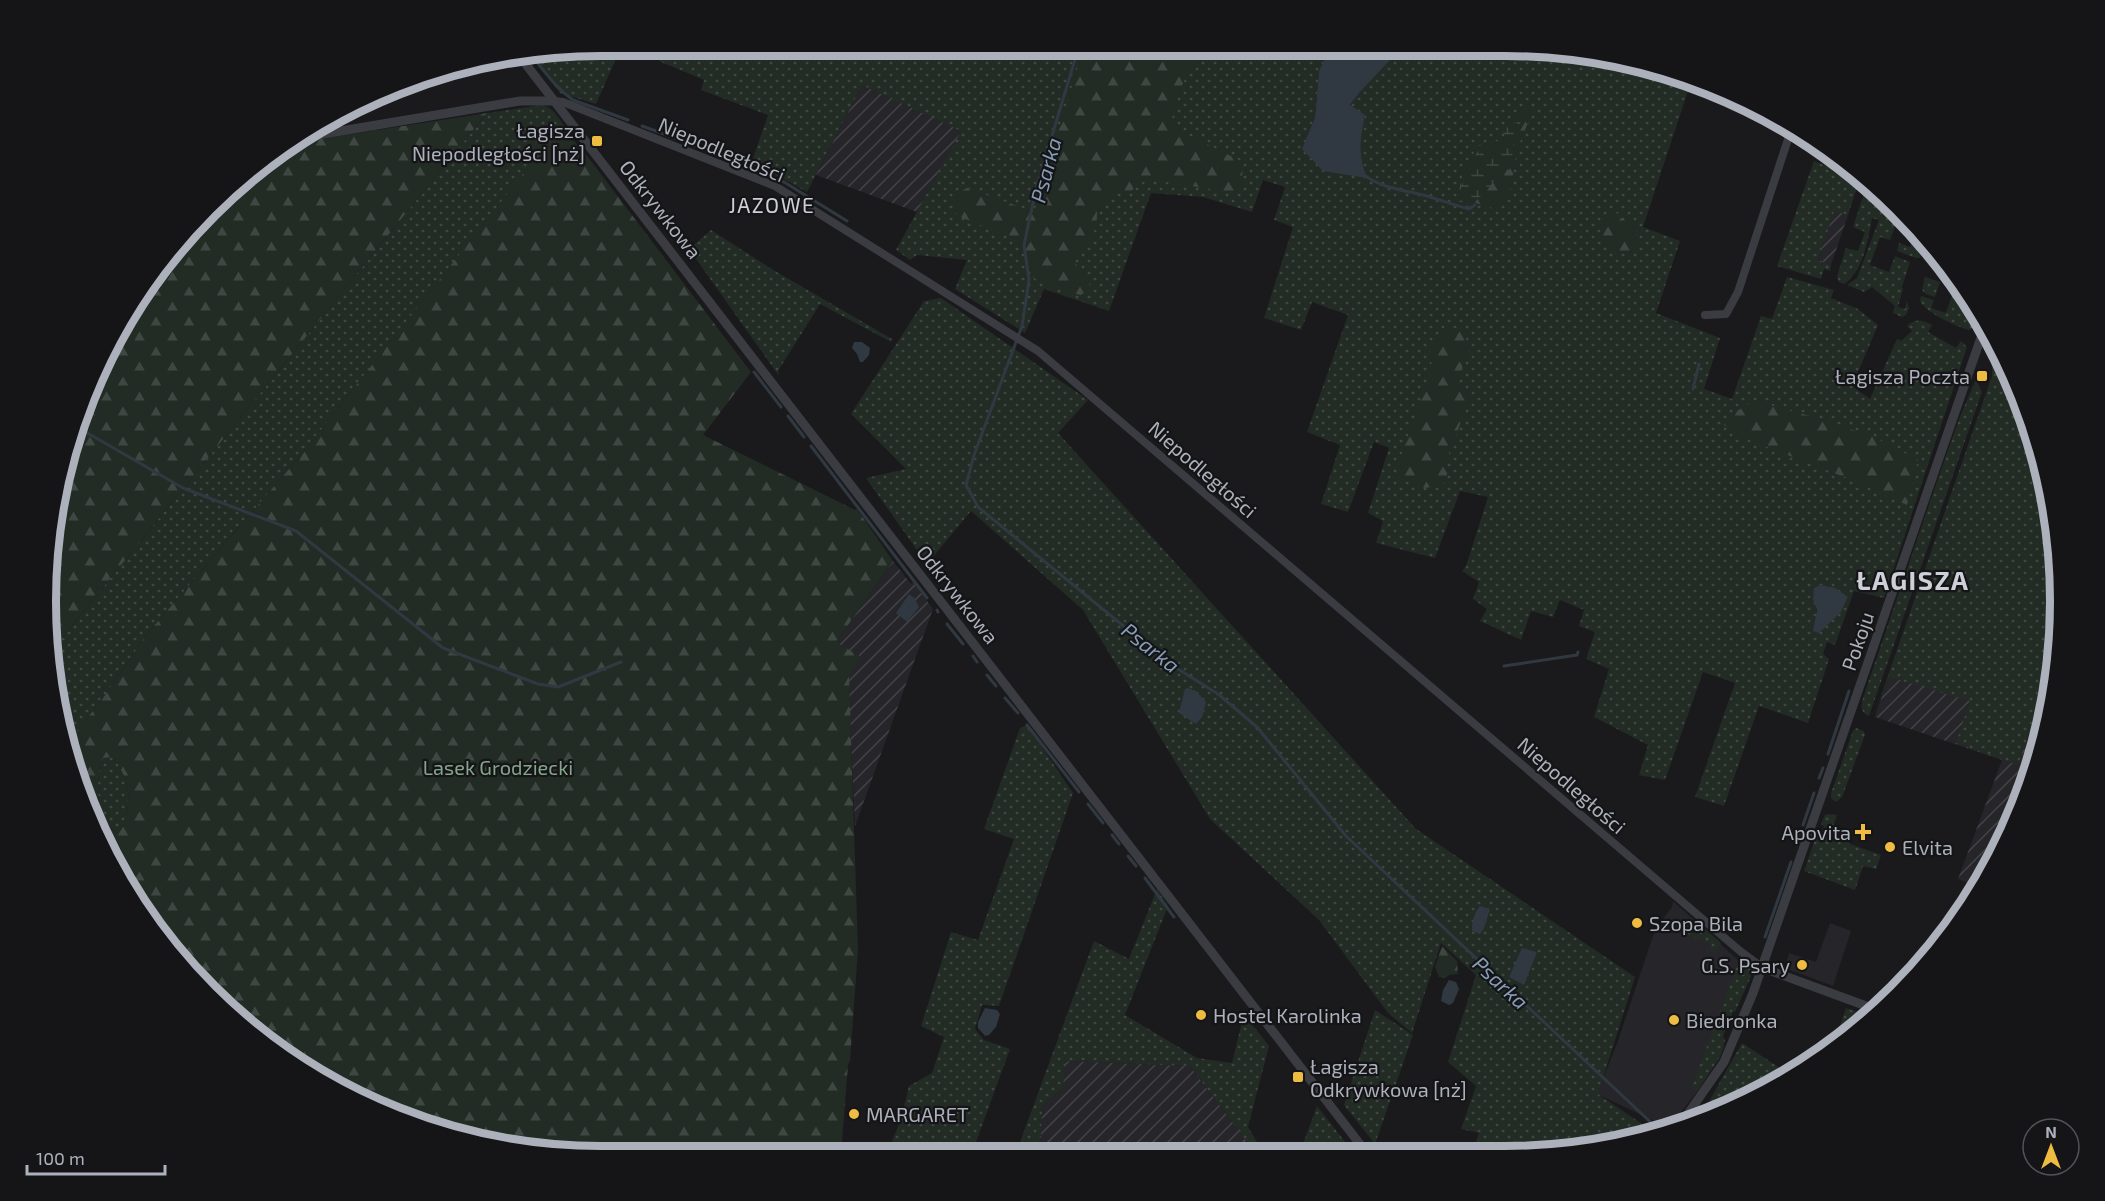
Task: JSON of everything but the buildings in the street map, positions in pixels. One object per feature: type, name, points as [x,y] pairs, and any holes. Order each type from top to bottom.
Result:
[{"type":"street","name":"Odkrywkowa","points":[[523,61],[1361,1146]]},
{"type":"street","points":[[318,135],[520,101],[554,100]]},
{"type":"street","name":"Niepodległości","points":[[554,100],[775,186],[1025,342],[1047,358],[1740,951],[1763,968]]},
{"type":"street","points":[[1705,315],[1726,314],[1738,292],[1789,136]]},
{"type":"street","name":"Pokoju","points":[[1688,1114],[1724,1062],[1763,968],[1981,337]]},
{"type":"street","points":[[1763,968],[1868,1007]]},
{"type":"shaded area","points":[[1394,56],[1350,105],[1365,115],[1361,147],[1367,178],[1323,171],[1302,149],[1315,117],[1319,71],[1326,57]]},
{"type":"shaded area","points":[[862,85],[962,131],[917,212],[816,175]]},
{"type":"shaded area","points":[[1834,210],[1848,215],[1831,265],[1818,260]]},
{"type":"shaded area","points":[[854,342],[862,342],[870,348],[869,355],[863,362],[860,362],[852,348]]},
{"type":"shaded area","points":[[2033,468],[2045,529],[2048,565],[2050,600],[2045,672],[2031,742],[2021,776],[1993,842],[1970,883],[1958,879],[2002,760],[1875,717],[1899,647]]},
{"type":"shaded area","points":[[893,561],[911,584],[913,582],[933,609],[855,826],[848,676],[836,642]]},
{"type":"shaded area","points":[[1820,585],[1835,588],[1848,597],[1841,612],[1819,633],[1813,631],[1817,610],[1813,599],[1814,588]]},
{"type":"shaded area","points":[[909,594],[919,607],[907,622],[896,613]]},
{"type":"shaded area","points":[[1185,689],[1196,691],[1206,702],[1202,717],[1196,724],[1179,713]]},
{"type":"shaded area","points":[[1673,901],[1750,971],[1747,984],[1723,1033],[1724,1047],[1718,1060],[1677,1118],[1659,1123],[1597,1094],[1618,1041],[1655,930],[1672,907]]},
{"type":"shaded area","points":[[1480,906],[1490,909],[1480,934],[1472,931],[1472,928],[1475,914]]},
{"type":"shaded area","points":[[1830,923],[1851,931],[1833,986],[1785,968],[1789,953],[1816,962]]},
{"type":"shaded area","points":[[1522,948],[1537,952],[1524,985],[1509,977]]},
{"type":"shaded area","points":[[1449,980],[1456,982],[1459,989],[1453,1003],[1449,1005],[1441,1001],[1443,990]]},
{"type":"shaded area","points":[[985,1008],[997,1010],[1000,1014],[996,1027],[985,1036],[978,1028],[978,1022]]},
{"type":"shaded area","points":[[1064,1061],[1190,1066],[1250,1146],[1040,1146],[1042,1106],[1063,1088]]},
{"type":"green space","points":[[617,56],[596,104],[560,93],[534,60]]},
{"type":"green space","points":[[661,56],[1329,56],[1319,71],[1315,116],[1303,149],[1367,178],[1361,146],[1365,115],[1350,106],[1358,93],[1393,56],[1540,57],[1611,66],[1689,88],[1643,227],[1680,241],[1656,313],[1720,338],[1704,389],[1732,399],[1761,316],[1772,319],[1787,277],[1834,290],[1831,298],[1858,309],[1878,325],[1852,386],[1870,399],[1897,339],[1901,341],[1912,331],[1907,326],[1913,322],[1922,321],[1932,325],[1928,332],[1956,348],[1961,341],[1967,347],[1884,598],[1854,591],[1835,645],[1827,642],[1823,654],[1829,659],[1808,723],[1759,706],[1724,806],[1695,797],[1735,683],[1703,672],[1665,780],[1639,775],[1648,745],[1594,717],[1609,669],[1586,659],[1595,632],[1579,626],[1584,610],[1560,600],[1553,617],[1531,611],[1521,640],[1480,621],[1487,609],[1473,599],[1479,582],[1462,571],[1466,566],[1488,497],[1460,491],[1435,558],[1376,543],[1383,521],[1368,513],[1389,448],[1374,442],[1348,512],[1321,504],[1340,445],[1307,432],[1348,315],[1312,302],[1301,330],[1264,318],[1293,227],[1274,220],[1285,187],[1263,180],[1252,212],[1203,197],[1151,193],[1109,311],[1044,289],[1025,333],[955,289],[967,260],[917,255],[910,260],[896,250],[961,131],[862,85],[807,192],[751,164],[768,115],[701,90],[704,80],[659,61]],"holes":[[[1820,585],[1835,589],[1848,597],[1841,612],[1823,628],[1816,607]]]},
{"type":"green space","points":[[1081,56],[1186,56],[1193,62],[1179,92],[1170,126],[1243,162],[1241,194],[1147,179],[1128,193],[1118,191],[1097,211],[1096,225],[1089,241],[1073,254],[1074,261],[1091,287],[1081,295],[1048,287],[1034,278],[1020,241],[958,216],[954,205],[958,193],[967,188],[1034,212]]},
{"type":"green space","points":[[542,105],[555,113],[568,134],[541,152],[301,455],[147,634],[101,701],[73,736],[60,672],[58,644],[487,113]]},
{"type":"green space","points":[[1534,107],[1517,152],[1508,195],[1499,210],[1469,201],[1460,195],[1463,175],[1479,145],[1504,138],[1513,127],[1519,112],[1522,109]]},
{"type":"green space","points":[[487,113],[58,644],[57,565],[66,494],[84,425],[112,359],[147,298],[191,241],[241,191],[308,141]]},
{"type":"green space","points":[[1521,121],[1514,141],[1513,161],[1509,170],[1503,172],[1474,206],[1457,199],[1470,166],[1481,147],[1496,146],[1505,140],[1499,128],[1501,126],[1505,128]]},
{"type":"green space","name":"Lasek Grodziecki","points":[[568,134],[588,157],[751,372],[703,435],[857,509],[893,561],[836,642],[861,657],[849,676],[858,950],[842,1146],[565,1144],[494,1135],[425,1117],[359,1089],[298,1054],[269,1033],[215,986],[168,932],[129,873],[105,826],[118,833],[125,822],[128,799],[125,778],[114,757],[103,758],[98,791],[102,820],[84,776],[73,736],[101,701],[147,634],[301,455],[541,151]]},
{"type":"green space","points":[[1814,161],[1840,172],[1858,186],[1848,215],[1834,211],[1818,260],[1831,265],[1830,271],[1824,269],[1821,279],[1777,266]]},
{"type":"green space","points":[[1865,192],[1897,222],[1890,240],[1880,237],[1870,265],[1889,272],[1895,256],[1910,262],[1898,307],[1905,309],[1907,301],[1909,308],[1906,315],[1902,317],[1893,313],[1895,306],[1872,287],[1864,292],[1847,285],[1857,278],[1879,220],[1872,218],[1864,255],[1856,272],[1844,284],[1839,282],[1837,276],[1846,248],[1858,251],[1865,232],[1853,227]]},
{"type":"green space","points":[[1610,210],[1615,211],[1623,220],[1636,225],[1637,250],[1619,251],[1606,242],[1600,230]]},
{"type":"green space","points":[[711,230],[775,271],[892,339],[891,342],[820,304],[778,371],[779,376],[689,249]]},
{"type":"green space","points":[[1913,240],[1922,251],[1920,258],[1897,251],[1899,243],[1910,247]]},
{"type":"green space","points":[[1925,277],[1940,282],[1935,297],[1922,290]]},
{"type":"green space","points":[[1953,292],[1975,327],[1969,330],[1937,316],[1922,304],[1921,296],[1934,300],[1931,308],[1946,313]]},
{"type":"green space","points":[[941,298],[1088,400],[1058,433],[1416,829],[1635,977],[1598,1094],[1645,1127],[1576,1141],[1475,1146],[1479,1133],[1461,1129],[1476,1086],[1448,1062],[1476,975],[1441,943],[1412,1033],[1388,1013],[1319,920],[1210,819],[1083,610],[971,511],[927,564],[866,478],[906,469],[851,414],[924,301]]},
{"type":"green space","points":[[1445,326],[1463,331],[1468,351],[1456,381],[1471,395],[1447,459],[1447,475],[1443,485],[1425,488],[1400,478],[1399,461],[1432,369],[1430,350]]},
{"type":"green space","points":[[1992,359],[2021,425],[2031,459],[2045,529],[2048,565],[2050,600],[2045,672],[2036,720],[2034,719],[2018,765],[1956,743],[1970,701],[1889,677],[1874,716],[1992,376]]},
{"type":"green space","points":[[1976,379],[1982,392],[1869,716],[1862,709],[1863,698],[1959,419]]},
{"type":"green space","points":[[1755,401],[1821,419],[1876,438],[1918,460],[1907,505],[1847,478],[1741,437],[1724,425],[1733,413]]},
{"type":"green space","points":[[1027,725],[1073,793],[999,1006],[982,1005],[975,1029],[984,1040],[1010,1049],[975,1146],[897,1146],[891,1144],[901,1119],[909,1086],[932,1073],[944,1037],[921,1026],[951,932],[978,940],[1014,839],[984,829],[1020,728]]},
{"type":"green space","points":[[1856,728],[1864,731],[1865,735],[1842,797],[1836,802],[1831,798],[1831,793]]},
{"type":"green space","points":[[114,757],[127,784],[127,815],[118,833],[105,826],[102,820],[98,791],[103,758]]},
{"type":"green space","points":[[1825,815],[1837,815],[1830,835],[1840,839],[1842,834],[1846,835],[1850,844],[1881,855],[1876,869],[1863,866],[1855,890],[1804,871],[1818,831],[1822,832],[1824,826],[1821,824]]},
{"type":"green space","points":[[1157,889],[1168,906],[1125,1015],[1197,1058],[1232,1063],[1244,1014],[1269,1046],[1248,1127],[1259,1146],[1250,1146],[1190,1066],[1065,1061],[1063,1088],[1042,1106],[1040,1146],[1019,1146],[1094,941],[1129,959]]},
{"type":"green space","points":[[1684,917],[1696,921],[1721,943],[1714,954],[1709,950],[1711,944],[1673,930],[1671,934],[1670,931]]},
{"type":"green space","points":[[1442,946],[1457,961],[1458,974],[1445,978],[1439,977],[1435,967]]},
{"type":"green space","points":[[1740,958],[1753,972],[1735,1012],[1732,1011],[1723,1036],[1725,1040],[1721,1055],[1698,1090],[1691,1089]]},
{"type":"green space","points":[[1846,1008],[1861,1013],[1838,1031]]},
{"type":"green space","points":[[1375,1010],[1413,1035],[1375,1144],[1344,1105]]},
{"type":"green space","points":[[1742,1043],[1782,1069],[1746,1089],[1706,1107]]},
{"type":"green space","points":[[1317,1106],[1348,1146],[1302,1146]]},
{"type":"waterway","name":"Psarka","points":[[1076,56],[1036,189],[1024,245],[1029,280],[1022,326],[974,455],[966,485],[978,507],[1170,664],[1218,694],[1257,727],[1346,836],[1653,1125]]},
{"type":"waterway","points":[[535,60],[556,85],[573,100],[628,120]]},
{"type":"waterway","points":[[642,126],[700,147]]},
{"type":"waterway","points":[[714,153],[784,182],[847,221]]},
{"type":"waterway","points":[[1364,175],[1385,186],[1469,209],[1475,205]]},
{"type":"waterway","points":[[1693,389],[1699,364]]},
{"type":"waterway","points":[[754,372],[781,407]]},
{"type":"waterway","points":[[788,416],[804,437]]},
{"type":"waterway","points":[[82,430],[183,488],[296,531],[443,648],[538,684],[558,687],[621,662]]},
{"type":"waterway","points":[[811,446],[927,598]]},
{"type":"waterway","points":[[947,624],[963,644]]},
{"type":"waterway","points":[[1504,666],[1577,655],[1578,652]]},
{"type":"waterway","points":[[973,656],[977,662]]},
{"type":"waterway","points":[[987,675],[996,686]]},
{"type":"waterway","points":[[1828,754],[1849,691]]},
{"type":"waterway","points":[[1005,698],[1018,713]]},
{"type":"waterway","points":[[1027,725],[1079,792]]},
{"type":"waterway","points":[[1819,778],[1823,768]]},
{"type":"waterway","points":[[1803,825],[1814,793]]},
{"type":"waterway","points":[[1088,804],[1103,823]]},
{"type":"waterway","points":[[1797,845],[1801,832]]},
{"type":"waterway","points":[[1112,835],[1119,844]]},
{"type":"waterway","points":[[1128,856],[1136,866]]},
{"type":"waterway","points":[[1765,937],[1791,862]]},
{"type":"waterway","points":[[1145,878],[1174,917]]},
{"type":"place","name":"Łagisza Niepodległości [nż]","points":[[597,141]]},
{"type":"place","name":"Łagisza Poczta","points":[[1982,376]]},
{"type":"place","name":"Apovita","points":[[1863,832]]},
{"type":"place","name":"Elvita","points":[[1890,847]]},
{"type":"place","name":"Szopa Bila","points":[[1637,923]]},
{"type":"place","name":"G.S. Psary","points":[[1802,965]]},
{"type":"place","name":"Hostel Karolinka","points":[[1201,1015]]},
{"type":"place","name":"Biedronka","points":[[1674,1020]]},
{"type":"place","name":"Łagisza Odkrywkowa [nż]","points":[[1298,1077]]},
{"type":"place","name":"MARGARET","points":[[854,1114]]},
{"type":"district","name":"JAZOWE","points":[[772,204]]},
{"type":"district","name":"ŁAGISZA","points":[[1913,579]]}]
